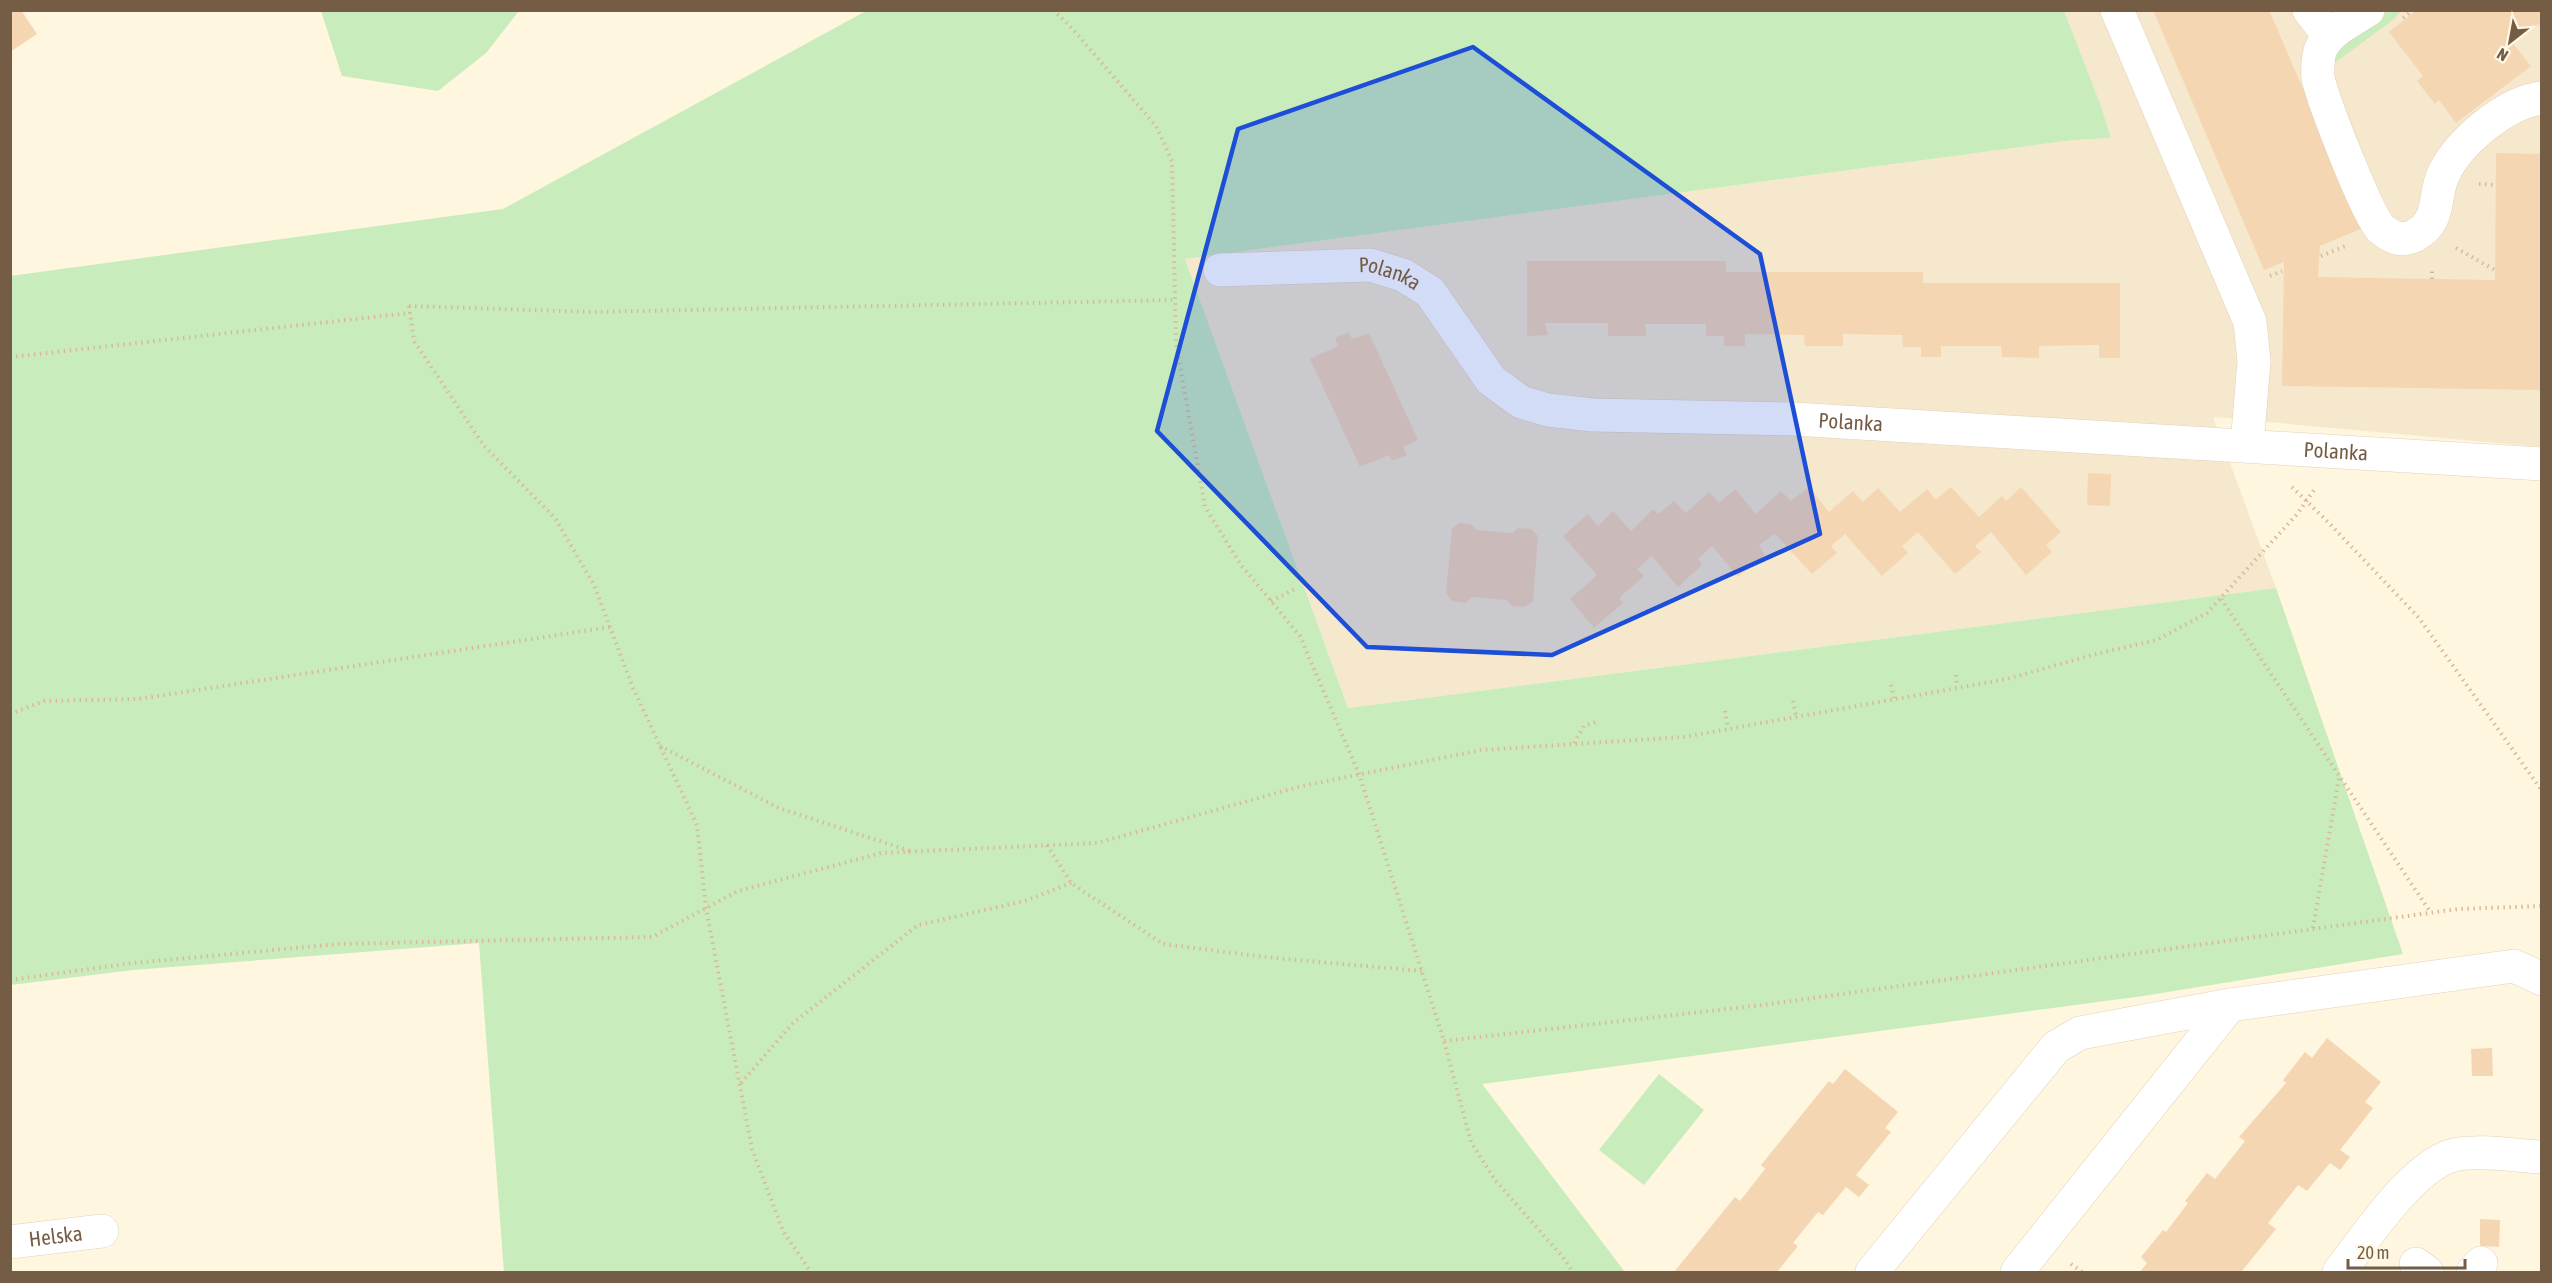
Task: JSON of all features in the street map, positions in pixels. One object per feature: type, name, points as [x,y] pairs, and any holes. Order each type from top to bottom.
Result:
[{"type":"street","points":[[2117,10],[2250,322],[2254,361],[2247,445]]},
{"type":"street","points":[[2309,10],[2329,36]]},
{"type":"street","points":[[2368,10],[2329,36],[2320,50],[2318,76],[2362,194],[2380,228],[2398,239],[2409,238],[2425,230],[2436,210],[2443,175],[2463,144],[2492,121],[2528,100],[2541,98]]},
{"type":"street","name":"Polanka","points":[[1220,270],[1370,266],[1403,275],[1430,292],[1491,380],[1521,402],[1548,410],[1593,414],[1793,419],[2541,464]]},
{"type":"street","points":[[1872,1272],[2056,1047],[2080,1033],[2230,1005],[2514,966],[2541,980]]},
{"type":"street","points":[[2017,1272],[2230,1005]]},
{"type":"street","points":[[2339,1272],[2380,1219],[2424,1170],[2456,1155],[2483,1153],[2541,1157]]},
{"type":"street","name":"Helska","points":[[10,1242],[102,1231]]},
{"type":"path","points":[[1053,10],[1071,26],[1156,126],[1172,161],[1176,343],[1205,507],[1241,565],[1300,636],[1359,774],[1444,1041],[1471,1142],[1495,1180],[1562,1256],[1573,1272]]},
{"type":"path","points":[[2425,230],[2495,270]]},
{"type":"path","points":[[811,1272],[783,1231],[752,1149],[706,908],[697,825],[633,688],[594,585],[555,518],[484,446],[414,341],[409,306],[592,312],[1174,300]]},
{"type":"path","points":[[10,357],[410,313]]},
{"type":"path","points":[[10,980],[133,963],[339,944],[652,937],[738,891],[881,853],[1097,843],[1302,786],[1481,750],[1684,736],[2007,679],[2096,654],[2157,640],[2207,613],[2307,501],[2340,451]]},
{"type":"path","points":[[2290,485],[2419,618],[2541,791]]},
{"type":"path","points":[[1271,601],[1295,589]]},
{"type":"path","points":[[2221,599],[2431,913]]},
{"type":"path","points":[[10,714],[44,701],[138,699],[610,627]]},
{"type":"path","points":[[1956,675],[1957,687]]},
{"type":"path","points":[[1891,685],[1894,699]]},
{"type":"path","points":[[1792,701],[1796,716]]},
{"type":"path","points":[[1725,711],[1728,729]]},
{"type":"path","points":[[1573,744],[1584,726],[1596,723]]},
{"type":"path","points":[[659,745],[779,808],[914,852]]},
{"type":"path","points":[[2313,928],[2340,777]]},
{"type":"path","points":[[1047,845],[1071,883],[1163,944],[1264,957],[1422,971]]},
{"type":"path","points":[[740,1083],[794,1023],[918,925],[1024,902],[1071,883]]},
{"type":"path","points":[[1444,1041],[1762,1005],[2458,909],[2541,906]]},
{"type":"path","points":[[2070,1262],[2082,1272]]},
{"type":"highlighted area","points":[[1473,47],[1760,254],[1820,534],[1552,655],[1367,647],[1157,431],[1238,129]]},
{"type":"shaded area","points":[[2064,11],[2541,11],[2541,447],[2213,417],[2276,588],[1348,708],[1185,259],[2073,140],[2111,138],[2100,103]]},
{"type":"green space","points":[[321,10],[519,11],[486,53],[438,91],[342,76]]},
{"type":"green space","points":[[866,11],[2064,11],[2100,103],[2111,138],[2073,140],[1185,259],[1348,708],[2276,588],[2403,954],[2143,996],[1482,1084],[1625,1272],[504,1272],[479,943],[133,970],[11,985],[10,276],[503,209]]},
{"type":"green space","points":[[2388,11],[2401,11],[2393,20],[2333,64],[2348,40]]},
{"type":"green space","points":[[1659,1074],[1704,1110],[1644,1185],[1599,1150]]},
{"type":"building","points":[[10,10],[21,10],[37,34],[10,52]]},
{"type":"building","points":[[2153,10],[2269,10],[2363,228],[2320,246],[2318,277],[2495,280],[2496,153],[2541,154],[2541,390],[2282,386],[2284,262],[2264,270]]},
{"type":"building","points":[[2417,10],[2541,10],[2541,22],[2513,44],[2531,66],[2456,123],[2439,100],[2435,104],[2417,81],[2423,76],[2389,32]]},
{"type":"building","points":[[1527,261],[1726,261],[1726,272],[1923,272],[1923,283],[2120,283],[2120,358],[2099,358],[2099,345],[2039,346],[2039,358],[2002,357],[2001,346],[1941,346],[1941,357],[1921,357],[1921,347],[1903,347],[1902,335],[1843,334],[1843,346],[1805,346],[1804,335],[1745,334],[1745,346],[1724,346],[1724,336],[1706,336],[1706,324],[1645,324],[1646,336],[1608,336],[1608,323],[1545,323],[1548,335],[1527,336]]},
{"type":"building","points":[[1349,332],[1352,339],[1369,333],[1418,440],[1403,447],[1407,455],[1392,461],[1389,455],[1360,467],[1310,359],[1338,346],[1335,338]]},
{"type":"building","points":[[2088,473],[2111,474],[2110,506],[2087,505]]},
{"type":"building","points":[[1809,487],[1829,512],[1853,491],[1863,502],[1878,488],[1900,512],[1927,489],[1936,500],[1951,487],[1979,517],[2002,496],[2006,501],[2021,487],[2061,532],[2046,545],[2052,552],[2026,575],[1991,532],[1975,546],[1981,552],[1955,574],[1918,532],[1902,546],[1908,553],[1882,576],[1845,534],[1831,546],[1837,553],[1812,574],[1775,534],[1759,545],[1765,555],[1738,577],[1712,546],[1698,559],[1702,565],[1678,587],[1652,556],[1637,569],[1644,576],[1619,598],[1623,603],[1594,628],[1570,599],[1597,575],[1563,536],[1588,514],[1598,526],[1613,511],[1631,531],[1653,509],[1658,514],[1674,501],[1686,513],[1709,492],[1719,503],[1735,489],[1756,514],[1781,491],[1791,501]]},
{"type":"building","points":[[1459,523],[1471,524],[1477,530],[1512,533],[1518,528],[1531,529],[1538,536],[1533,601],[1525,607],[1512,606],[1506,600],[1472,597],[1465,603],[1452,601],[1446,593],[1452,529]]},
{"type":"building","points":[[2327,1038],[2381,1082],[2365,1102],[2373,1108],[2340,1150],[2350,1157],[2340,1170],[2330,1163],[2307,1191],[2298,1185],[2268,1223],[2276,1229],[2242,1271],[2244,1272],[2140,1272],[2147,1263],[2141,1257],[2163,1230],[2166,1232],[2188,1203],[2185,1201],[2207,1173],[2215,1179],[2245,1141],[2239,1137],[2286,1083],[2283,1080],[2305,1052],[2312,1058]]},
{"type":"building","points":[[2492,1048],[2493,1076],[2472,1076],[2471,1049]]},
{"type":"building","points":[[1845,1069],[1898,1112],[1885,1128],[1891,1132],[1856,1175],[1869,1185],[1859,1197],[1846,1187],[1823,1215],[1818,1212],[1793,1243],[1798,1246],[1777,1272],[1674,1272],[1735,1197],[1740,1201],[1765,1169],[1761,1165],[1829,1081],[1833,1084]]},
{"type":"building","points":[[2480,1219],[2500,1220],[2499,1247],[2480,1246]]}]
